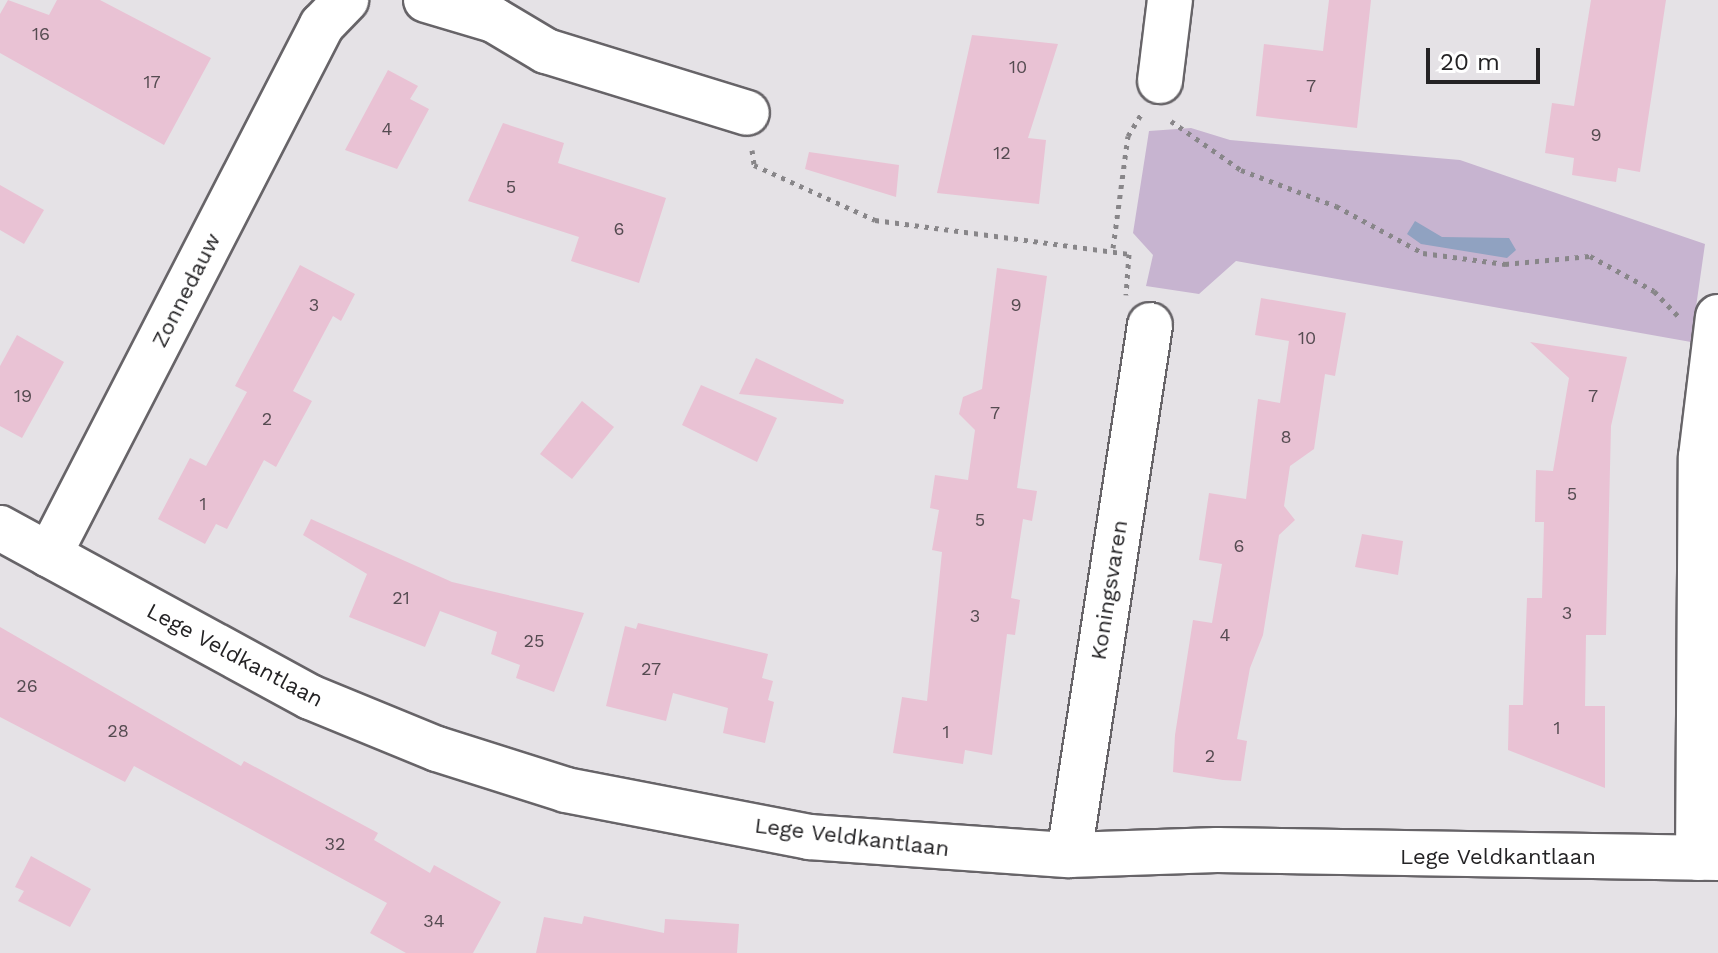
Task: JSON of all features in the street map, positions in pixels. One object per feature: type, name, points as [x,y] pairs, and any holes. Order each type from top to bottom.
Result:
[{"type":"street","points":[[426,0],[494,20],[546,51],[747,113]]},
{"type":"street","points":[[1155,99],[1170,0]]},
{"type":"street","name":"Zonnedauw","points":[[49,555],[326,8]]},
{"type":"street","name":"Koningsvaren","points":[[1069,855],[1150,325]]},
{"type":"street","points":[[1708,858],[1701,457],[1716,335]]},
{"type":"street","name":"Lege Veldkantlaan","points":[[0,528],[310,697],[437,749],[566,790],[809,837],[1069,855],[1217,850],[1708,858]]},
{"type":"path","points":[[1113,248],[1128,136],[1155,99],[1241,170],[1336,206],[1423,253],[1505,264],[1590,256],[1654,291],[1716,335]]},
{"type":"path","points":[[747,113],[754,165],[875,220],[1113,248],[1129,254],[1126,296],[1150,325]]},
{"type":"shaded area","points":[[1191,128],[1230,140],[1460,160],[1705,244],[1691,342],[1236,261],[1199,294],[1146,286],[1153,255],[1133,233],[1149,131]]},
{"type":"water","points":[[1415,221],[1442,237],[1509,238],[1516,250],[1507,258],[1421,244],[1407,234]]},
{"type":"building","points":[[8,0],[49,15],[57,0],[100,0],[211,58],[164,145],[0,53],[0,14]]},
{"type":"building","points":[[1329,0],[1371,0],[1357,128],[1256,116],[1264,44],[1323,51]]},
{"type":"building","points":[[1591,0],[1666,0],[1640,172],[1618,168],[1616,182],[1572,175],[1574,158],[1545,153],[1552,103],[1574,106]]},
{"type":"building","points":[[972,35],[1058,44],[1028,138],[1046,140],[1039,204],[937,193]]},
{"type":"building","points":[[388,70],[418,86],[410,99],[429,109],[397,169],[345,150]]},
{"type":"building","points":[[503,123],[564,143],[558,163],[666,198],[639,283],[571,261],[579,237],[468,201]]},
{"type":"building","points":[[809,152],[899,165],[896,197],[805,169]]},
{"type":"building","points":[[0,185],[44,210],[24,244],[0,230]]},
{"type":"building","points":[[300,265],[355,294],[341,321],[333,316],[293,391],[312,401],[276,467],[264,460],[227,529],[216,524],[205,544],[158,519],[190,458],[206,466],[247,392],[235,386]]},
{"type":"building","points":[[997,268],[1047,276],[1017,488],[1037,491],[1032,521],[1023,519],[1011,598],[1020,600],[1015,635],[1007,634],[992,755],[965,750],[963,764],[893,753],[902,697],[927,701],[942,552],[932,550],[939,510],[930,508],[935,475],[968,480],[975,430],[959,414],[963,397],[982,389]]},
{"type":"building","points":[[1261,298],[1346,313],[1335,376],[1325,374],[1314,449],[1290,466],[1284,506],[1295,520],[1279,535],[1263,635],[1250,668],[1237,739],[1247,741],[1241,781],[1223,780],[1173,772],[1175,735],[1193,620],[1212,623],[1222,564],[1199,560],[1209,493],[1246,499],[1258,399],[1280,403],[1289,341],[1255,335]]},
{"type":"building","points":[[17,335],[64,362],[22,438],[0,426],[0,366]]},
{"type":"building","points":[[1530,342],[1627,357],[1611,426],[1606,635],[1586,635],[1585,706],[1605,706],[1605,788],[1508,750],[1509,705],[1523,705],[1527,598],[1542,598],[1544,522],[1535,522],[1536,470],[1553,471],[1569,378]]},
{"type":"building","points":[[756,358],[844,400],[843,404],[739,394]]},
{"type":"building","points":[[701,385],[777,418],[757,462],[682,425]]},
{"type":"building","points":[[582,401],[614,427],[572,479],[540,454]]},
{"type":"building","points":[[311,519],[452,582],[584,613],[554,692],[516,678],[520,665],[491,654],[497,632],[440,611],[425,647],[349,617],[367,574],[303,535]]},
{"type":"building","points":[[1362,534],[1403,541],[1398,575],[1355,567]]},
{"type":"building","points":[[638,623],[768,654],[762,678],[773,681],[768,700],[774,702],[765,743],[723,733],[728,708],[673,693],[666,721],[606,706],[625,626],[636,629]]},
{"type":"building","points":[[0,627],[241,766],[244,761],[378,833],[374,840],[430,873],[434,865],[501,902],[473,953],[406,953],[370,933],[387,903],[134,766],[125,782],[0,717]]},
{"type":"building","points":[[31,856],[91,889],[70,927],[18,901],[24,891],[15,887]]},
{"type":"building","points":[[584,916],[664,933],[665,919],[739,924],[737,953],[536,953],[544,917],[582,924]]}]
